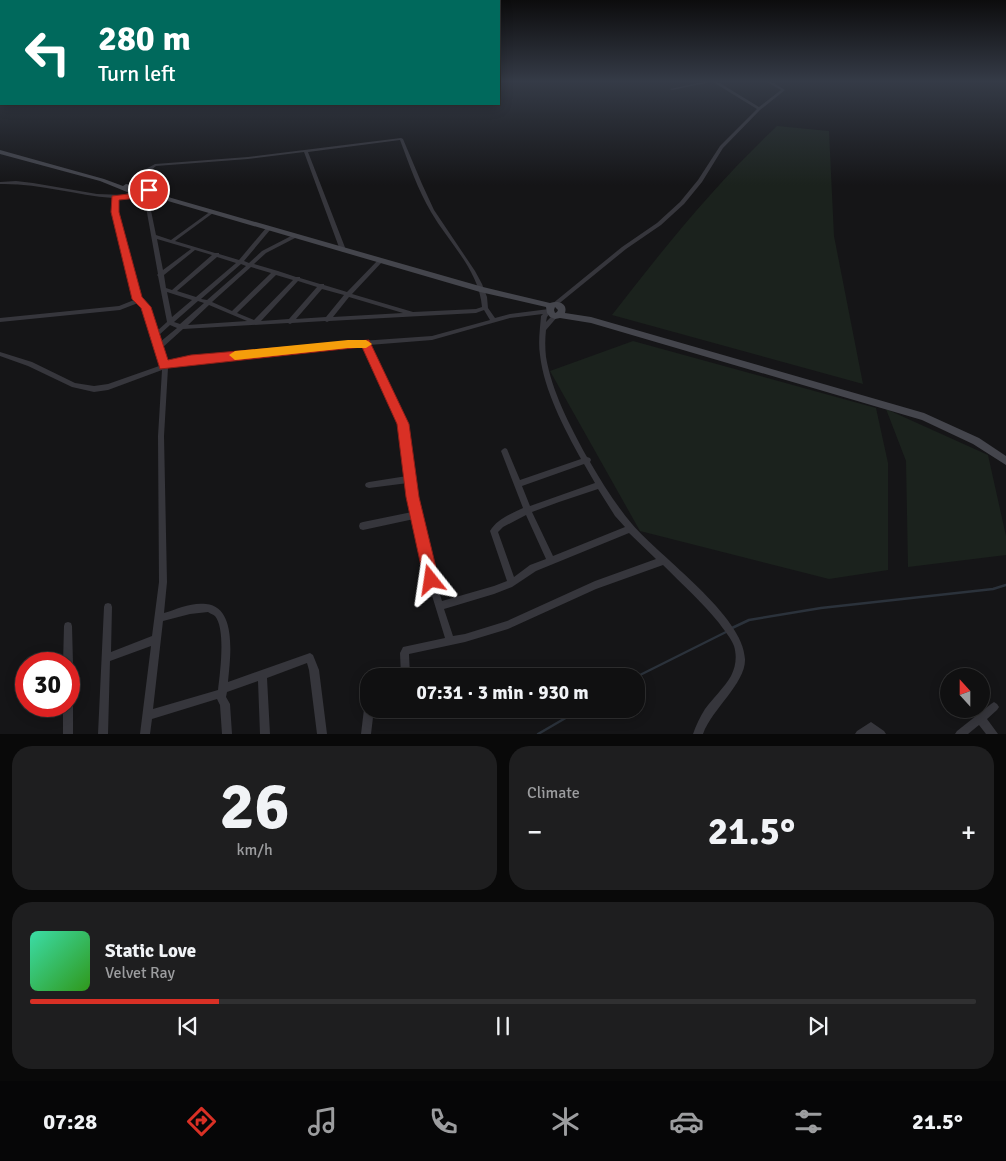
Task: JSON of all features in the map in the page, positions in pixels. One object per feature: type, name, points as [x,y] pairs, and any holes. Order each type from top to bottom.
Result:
[{"type":"main road","points":[[0,152],[520,299],[924,417],[976,441],[1006,461]]},
{"type":"street","points":[[698,734],[703,719],[731,683],[738,669],[741,659],[735,638],[722,620],[630,529],[600,485],[550,384],[542,356],[544,329],[555,310],[569,294],[624,248],[659,224],[682,203],[700,180],[716,153],[752,116]]},
{"type":"street","points":[[170,323],[153,236],[141,193],[148,170],[155,166],[306,151],[401,139],[417,180],[433,212],[454,240],[483,290],[485,308],[494,321]]},
{"type":"street","points":[[306,151],[342,250]]},
{"type":"street","points":[[0,184],[29,183],[98,197],[115,198],[141,193]]},
{"type":"street","points":[[115,198],[117,223],[138,299],[146,307],[164,366],[161,436],[163,582],[145,734]]},
{"type":"street","points":[[172,242],[211,212]]},
{"type":"street","points":[[154,336],[241,261],[255,247],[268,228]]},
{"type":"street","points":[[153,236],[413,314]]},
{"type":"street","points":[[158,348],[251,264],[267,251],[295,236]]},
{"type":"street","points":[[255,247],[267,251]]},
{"type":"street","points":[[160,275],[195,248]]},
{"type":"street","points":[[173,292],[217,254]]},
{"type":"street","points":[[327,320],[381,260]]},
{"type":"street","points":[[233,313],[276,272]]},
{"type":"street","points":[[256,323],[298,278]]},
{"type":"street","points":[[290,322],[322,286]]},
{"type":"street","points":[[163,289],[209,302],[256,323]]},
{"type":"street","points":[[0,320],[120,308],[133,304],[138,299]]},
{"type":"street","points":[[170,323],[181,327],[290,322],[476,311],[485,308]]},
{"type":"street","points":[[0,354],[30,364],[67,383],[94,389],[108,387],[164,366],[191,360],[365,342],[432,338],[529,312],[555,310]]},
{"type":"street","points":[[365,342],[403,424],[410,479],[426,563],[450,641]]},
{"type":"street","points":[[505,451],[528,511],[551,560]]},
{"type":"street","points":[[518,484],[587,460]]},
{"type":"street","points":[[369,485],[410,479]]},
{"type":"street","points":[[512,582],[494,531],[502,522],[600,485]]},
{"type":"street","points":[[363,526],[416,515]]},
{"type":"street","points":[[439,606],[494,590],[551,560],[630,529]]},
{"type":"street","points":[[405,668],[404,653],[406,650],[508,626],[595,585],[663,561]]},
{"type":"street","points":[[103,734],[108,607]]},
{"type":"street","points":[[159,618],[208,608],[219,612],[223,618],[225,640],[222,692],[227,715],[227,734]]},
{"type":"street","points":[[68,626],[68,652]]},
{"type":"street","points":[[106,658],[157,639]]},
{"type":"street","points":[[148,716],[222,692],[310,658],[314,670],[322,734]]},
{"type":"street","points":[[262,676],[265,734]]},
{"type":"street","points":[[990,710],[994,707]]},
{"type":"street","points":[[68,717],[68,734]]},
{"type":"street","points":[[366,734],[368,718]]},
{"type":"street","points":[[960,734],[980,718],[993,734]]},
{"type":"street","points":[[860,734],[871,727],[881,734]]},
{"type":"shaded area","points":[[777,126],[829,131],[834,236],[863,384],[612,315],[711,193]]},
{"type":"shaded area","points":[[633,341],[876,408],[888,463],[888,570],[829,579],[640,531],[550,371]]},
{"type":"shaded area","points":[[886,409],[988,455],[1006,536],[1006,555],[908,567],[906,461]]},
{"type":"waterway","points":[[732,628],[749,620],[821,608],[993,589],[1006,585]]},
{"type":"waterway","points":[[645,672],[728,631]]},
{"type":"waterway","points":[[538,734],[566,718]]},
{"type":"slow traffic","points":[[235,355],[365,342],[366,344]]},
{"type":"route","points":[[149,190],[139,195],[115,198],[114,204],[129,270],[138,299],[146,307],[164,366],[191,360],[365,342],[403,424],[410,462],[413,497],[431,580]]}]
